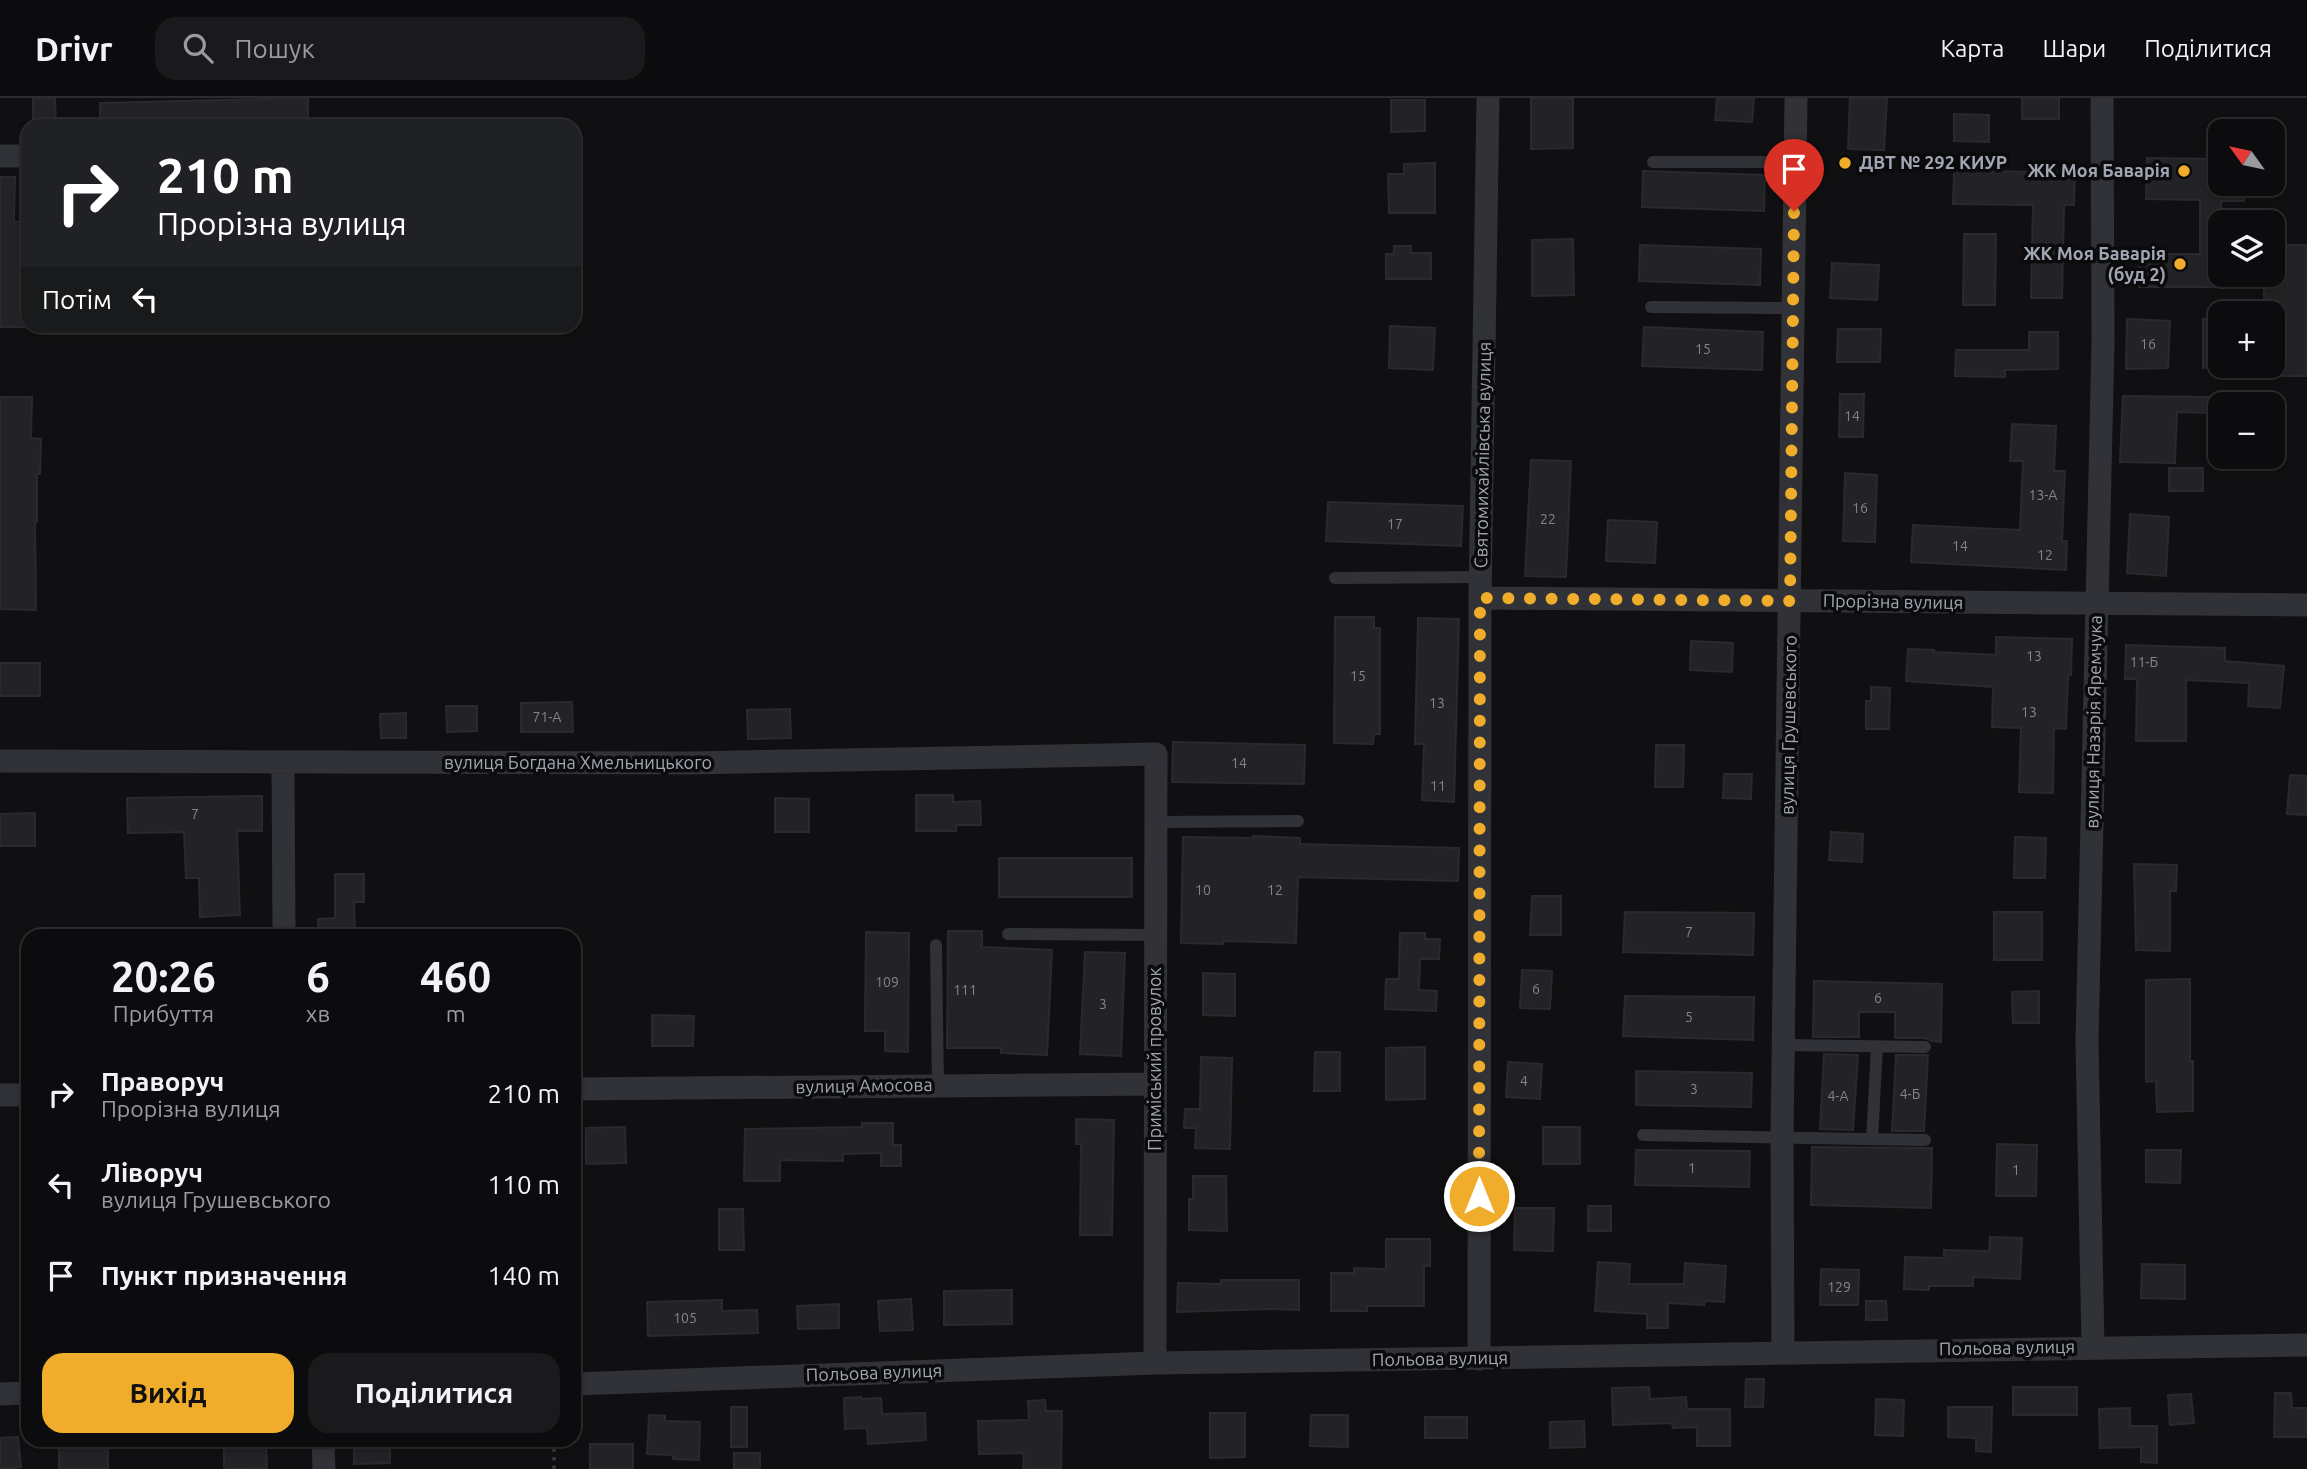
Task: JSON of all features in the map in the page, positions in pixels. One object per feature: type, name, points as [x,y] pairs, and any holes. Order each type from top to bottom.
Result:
[{"type":"street","name":"Святомихайлівська вулиця","points":[[1479,1359],[1481,588],[1488,98]]},
{"type":"street","name":"вулиця Грушевського","points":[[1783,1352],[1782,1137],[1796,98]]},
{"type":"street","name":"вулиця Назарія Яремчука","points":[[2093,1347],[2087,1041],[2103,342],[2102,98]]},
{"type":"street","points":[[0,156],[21,156]]},
{"type":"street","name":"Прорізна вулиця","points":[[1481,588],[1790,601],[2307,605]]},
{"type":"street","name":"вулиця Богдана Хмельницького","points":[[0,761],[689,763],[1156,754]]},
{"type":"street","name":"Приміський провулок","points":[[1155,1363],[1156,754]]},
{"type":"street","points":[[283,763],[284,929]]},
{"type":"street","name":"вулиця Амосова","points":[[581,1089],[1155,1084]]},
{"type":"street","points":[[0,1096],[21,1095]]},
{"type":"street","name":"Польова вулиця","points":[[581,1384],[1155,1363],[2307,1345]]},
{"type":"street","points":[[0,1394],[21,1394]]},
{"type":"street","points":[[323,1447],[324,1469]]},
{"type":"lane","points":[[1653,162],[1795,162]]},
{"type":"lane","points":[[1651,307],[1793,308]]},
{"type":"lane","points":[[1335,578],[1481,588]]},
{"type":"lane","points":[[1156,822],[1298,821]]},
{"type":"lane","points":[[1008,934],[1155,935]]},
{"type":"lane","points":[[936,945],[938,1086]]},
{"type":"lane","points":[[1784,1045],[1925,1047]]},
{"type":"lane","points":[[1872,1139],[1877,1046]]},
{"type":"lane","points":[[1643,1135],[1924,1140]]},
{"type":"path","points":[[554,1447],[554,1469]]},
{"type":"building","points":[[33,98],[55,98],[56,119],[33,119]]},
{"type":"building","points":[[308,98],[308,119],[100,119],[100,103]]},
{"type":"building","points":[[1531,98],[1573,98],[1573,148],[1531,149]]},
{"type":"building","points":[[1717,98],[1754,98],[1752,122],[1715,120]]},
{"type":"building","points":[[1850,98],[1887,98],[1884,150],[1848,149]]},
{"type":"building","points":[[2022,98],[2059,98],[2059,119],[2022,119]]},
{"type":"building","points":[[1391,100],[1425,100],[1425,131],[1391,132]]},
{"type":"building","points":[[1954,114],[1989,115],[1989,142],[1954,141]]},
{"type":"building","points":[[2147,158],[2208,159],[2208,196],[2244,196],[2244,201],[2221,201],[2221,210],[2208,210],[2208,287],[2139,287],[2139,254],[2200,254],[2200,200],[2146,199]]},
{"type":"building","points":[[1435,163],[1435,213],[1389,213],[1388,174],[1404,174],[1404,164]]},
{"type":"building","points":[[1643,171],[1765,175],[1764,211],[1642,207]]},
{"type":"building","points":[[1954,171],[2075,172],[2074,205],[2064,205],[2062,298],[2031,298],[2033,205],[1953,204]]},
{"type":"building","points":[[0,177],[15,177],[14,222],[21,222],[21,327],[0,327]]},
{"type":"building","points":[[1964,234],[1996,234],[1995,305],[1963,305]]},
{"type":"building","points":[[1573,239],[1574,295],[1532,296],[1532,240]]},
{"type":"building","points":[[1640,245],[1761,249],[1760,285],[1639,281]]},
{"type":"building","points":[[2285,245],[2307,245],[2307,376],[2285,376],[2285,301],[2264,301],[2264,287],[2285,287]]},
{"type":"building","points":[[1394,246],[1411,246],[1411,253],[1431,253],[1431,279],[1386,279],[1386,254],[1394,254]]},
{"type":"building","points":[[1832,263],[1879,265],[1877,300],[1830,298]]},
{"type":"building","points":[[2127,319],[2170,321],[2168,368],[2126,369]]},
{"type":"building","points":[[2203,319],[2208,319],[2208,368],[2203,368]]},
{"type":"building","points":[[1390,326],[1435,328],[1433,370],[1389,368]]},
{"type":"building","points":[[1644,327],[1763,332],[1762,370],[1642,366]]},
{"type":"building","points":[[1838,329],[1881,329],[1880,362],[1837,362]]},
{"type":"building","points":[[2029,332],[2058,332],[2058,369],[2005,370],[2005,377],[1955,376],[1956,350],[2029,350]]},
{"type":"building","points":[[1840,394],[1864,394],[1863,437],[1839,437]]},
{"type":"building","points":[[2123,396],[2208,397],[2208,413],[2177,412],[2175,463],[2120,462]]},
{"type":"building","points":[[0,397],[32,397],[31,438],[41,439],[35,522],[36,610],[0,609]]},
{"type":"building","points":[[2012,424],[2056,426],[2054,471],[2065,471],[2062,541],[2067,541],[2066,570],[1911,562],[1913,525],[2020,530],[2023,461],[2010,461]]},
{"type":"building","points":[[1531,460],[1571,461],[1566,577],[1525,576]]},
{"type":"building","points":[[2169,468],[2203,468],[2203,491],[2169,491]]},
{"type":"building","points":[[1845,473],[1877,475],[1875,542],[1843,541]]},
{"type":"building","points":[[1328,502],[1463,506],[1461,546],[1326,541]]},
{"type":"building","points":[[2130,514],[2169,517],[2166,576],[2127,573]]},
{"type":"building","points":[[1608,520],[1657,522],[1655,563],[1606,561]]},
{"type":"building","points":[[1335,617],[1374,617],[1374,628],[1380,628],[1380,734],[1374,734],[1373,744],[1334,743]]},
{"type":"building","points":[[1418,618],[1459,619],[1454,802],[1422,800],[1424,744],[1415,744]]},
{"type":"building","points":[[1996,637],[2072,639],[2066,729],[2054,728],[2053,793],[2019,792],[2021,728],[1992,727],[1993,687],[1906,681],[1908,649],[1996,655]]},
{"type":"building","points":[[1691,641],[1733,643],[1732,672],[1690,670]]},
{"type":"building","points":[[2126,645],[2225,648],[2225,661],[2284,666],[2280,708],[2248,706],[2249,683],[2186,680],[2186,741],[2136,741],[2137,679],[2125,679]]},
{"type":"building","points":[[0,663],[40,663],[40,696],[0,696]]},
{"type":"building","points":[[1871,687],[1890,688],[1889,729],[1866,729],[1866,701],[1871,701]]},
{"type":"building","points":[[572,702],[573,732],[521,732],[521,703]]},
{"type":"building","points":[[446,706],[477,706],[477,731],[447,732]]},
{"type":"building","points":[[790,709],[791,738],[748,739],[747,710]]},
{"type":"building","points":[[406,713],[406,738],[381,738],[380,714]]},
{"type":"building","points":[[1173,742],[1305,745],[1304,784],[1172,782]]},
{"type":"building","points":[[1656,745],[1684,745],[1683,787],[1655,787]]},
{"type":"building","points":[[1724,774],[1752,774],[1751,799],[1723,798]]},
{"type":"building","points":[[2290,775],[2307,776],[2307,815],[2287,814]]},
{"type":"building","points":[[916,795],[953,795],[953,802],[980,801],[981,825],[956,825],[956,831],[916,831]]},
{"type":"building","points":[[262,796],[262,831],[237,831],[240,915],[200,917],[199,878],[186,878],[184,832],[128,833],[127,798]]},
{"type":"building","points":[[775,798],[809,799],[809,832],[775,832]]},
{"type":"building","points":[[35,813],[35,846],[0,846],[0,814]]},
{"type":"building","points":[[1831,832],[1863,834],[1862,862],[1829,860]]},
{"type":"building","points":[[1183,837],[1300,838],[1300,844],[1459,848],[1458,881],[1298,877],[1296,943],[1181,943]]},
{"type":"building","points":[[2015,837],[2046,838],[2045,878],[2014,878]]},
{"type":"building","points":[[999,858],[1132,858],[1132,897],[999,897]]},
{"type":"building","points":[[2134,864],[2177,865],[2176,891],[2170,891],[2170,951],[2136,950]]},
{"type":"building","points":[[335,874],[364,874],[364,902],[354,902],[355,929],[319,929],[318,919],[335,918]]},
{"type":"building","points":[[1532,896],[1561,896],[1561,935],[1530,935]]},
{"type":"building","points":[[1625,912],[1754,913],[1753,955],[1623,952]]},
{"type":"building","points":[[1994,912],[2042,912],[2042,960],[1994,960]]},
{"type":"building","points":[[948,931],[982,931],[982,947],[1052,950],[1047,1055],[1001,1053],[1001,1048],[947,1048]]},
{"type":"building","points":[[866,932],[909,933],[908,1052],[885,1051],[885,1031],[865,1031]]},
{"type":"building","points":[[1400,933],[1425,933],[1425,939],[1440,939],[1439,959],[1420,959],[1419,990],[1437,991],[1436,1011],[1385,1009],[1386,979],[1399,979]]},
{"type":"building","points":[[1085,952],[1125,953],[1121,1056],[1080,1054]]},
{"type":"building","points":[[1522,970],[1552,971],[1550,1009],[1520,1008]]},
{"type":"building","points":[[1203,973],[1235,974],[1235,1016],[1203,1015]]},
{"type":"building","points":[[2190,979],[2193,1111],[2157,1112],[2156,1081],[2146,1082],[2146,980]]},
{"type":"building","points":[[1814,981],[1942,984],[1941,1042],[1925,1038],[1895,1038],[1895,1012],[1859,1012],[1859,1037],[1813,1037]]},
{"type":"building","points":[[2039,991],[2039,1023],[2013,1023],[2012,992]]},
{"type":"building","points":[[1625,996],[1754,997],[1753,1040],[1623,1036]]},
{"type":"building","points":[[652,1015],[694,1016],[693,1046],[652,1046]]},
{"type":"building","points":[[1425,1047],[1425,1099],[1386,1100],[1386,1048]]},
{"type":"building","points":[[1315,1052],[1340,1052],[1340,1091],[1314,1091]]},
{"type":"building","points":[[1824,1054],[1858,1055],[1853,1130],[1820,1129]]},
{"type":"building","points":[[1896,1055],[1928,1055],[1924,1131],[1892,1131]]},
{"type":"building","points":[[1201,1057],[1232,1058],[1230,1149],[1195,1148],[1196,1128],[1184,1128],[1185,1109],[1200,1109]]},
{"type":"building","points":[[1508,1062],[1542,1064],[1540,1099],[1506,1097]]},
{"type":"building","points":[[1636,1071],[1752,1073],[1751,1107],[1636,1105]]},
{"type":"building","points":[[1076,1119],[1114,1120],[1112,1235],[1080,1235],[1081,1144],[1076,1144]]},
{"type":"building","points":[[862,1123],[893,1123],[893,1145],[901,1145],[901,1166],[881,1166],[881,1153],[843,1154],[843,1161],[780,1160],[780,1181],[744,1181],[745,1129],[862,1127]]},
{"type":"building","points":[[625,1127],[626,1163],[586,1164],[586,1128]]},
{"type":"building","points":[[1543,1127],[1580,1127],[1580,1164],[1543,1164]]},
{"type":"building","points":[[1997,1144],[2037,1145],[2036,1196],[1996,1196]]},
{"type":"building","points":[[1812,1147],[1932,1148],[1931,1208],[1811,1205]]},
{"type":"building","points":[[1636,1150],[1750,1151],[1749,1187],[1635,1185]]},
{"type":"building","points":[[2146,1150],[2181,1150],[2180,1183],[2146,1182]]},
{"type":"building","points":[[1193,1176],[1226,1176],[1227,1231],[1189,1230],[1189,1199],[1193,1199]]},
{"type":"building","points":[[1588,1206],[1611,1206],[1611,1231],[1588,1231]]},
{"type":"building","points":[[1515,1208],[1554,1208],[1553,1251],[1514,1250]]},
{"type":"building","points":[[719,1209],[743,1209],[744,1250],[719,1250]]},
{"type":"building","points":[[1990,1237],[2022,1238],[2020,1279],[1973,1277],[1973,1286],[1904,1289],[1905,1257],[1944,1258],[1944,1250],[1989,1251]]},
{"type":"building","points":[[1386,1239],[1430,1239],[1430,1266],[1424,1266],[1424,1306],[1367,1306],[1367,1311],[1331,1311],[1331,1273],[1354,1273],[1354,1268],[1386,1269]]},
{"type":"building","points":[[1598,1262],[1630,1264],[1629,1284],[1684,1284],[1685,1263],[1726,1266],[1724,1302],[1704,1301],[1704,1305],[1668,1303],[1668,1328],[1647,1328],[1647,1314],[1595,1311]]},
{"type":"building","points":[[2142,1264],[2185,1265],[2185,1299],[2141,1298]]},
{"type":"building","points":[[1821,1269],[1859,1270],[1858,1305],[1820,1305]]},
{"type":"building","points":[[1221,1280],[1299,1280],[1299,1310],[1177,1312],[1178,1283],[1221,1284]]},
{"type":"building","points":[[1012,1290],[1012,1324],[944,1325],[944,1291]]},
{"type":"building","points":[[911,1299],[913,1330],[880,1331],[878,1301]]},
{"type":"building","points":[[722,1300],[722,1311],[757,1310],[758,1333],[648,1336],[647,1302]]},
{"type":"building","points":[[1866,1301],[1886,1301],[1887,1320],[1866,1320]]},
{"type":"building","points":[[839,1304],[839,1328],[798,1329],[797,1306]]},
{"type":"building","points":[[1746,1379],[1764,1379],[1763,1407],[1745,1407]]},
{"type":"building","points":[[1649,1387],[1650,1399],[1686,1397],[1687,1409],[1730,1409],[1730,1446],[1697,1446],[1697,1427],[1673,1428],[1672,1423],[1613,1425],[1612,1388]]},
{"type":"building","points":[[2013,1387],[2077,1387],[2077,1415],[2013,1415]]},
{"type":"building","points":[[2275,1393],[2291,1393],[2292,1408],[2307,1408],[2307,1437],[2274,1437]]},
{"type":"building","points":[[2191,1394],[2194,1423],[2170,1425],[2168,1395]]},
{"type":"building","points":[[844,1398],[881,1398],[882,1414],[925,1413],[926,1440],[868,1444],[867,1428],[845,1429]]},
{"type":"building","points":[[1876,1399],[1904,1400],[1903,1436],[1875,1435]]},
{"type":"building","points":[[1045,1400],[1046,1411],[1062,1411],[1061,1469],[1023,1469],[1024,1453],[979,1454],[978,1421],[1029,1420],[1028,1401]]},
{"type":"building","points":[[731,1407],[747,1407],[747,1447],[731,1447]]},
{"type":"building","points":[[1948,1407],[1992,1407],[1991,1452],[1976,1451],[1976,1438],[1948,1437]]},
{"type":"building","points":[[2130,1408],[2130,1426],[2157,1426],[2157,1463],[2141,1462],[2141,1447],[2100,1448],[2099,1409]]},
{"type":"building","points":[[1210,1413],[1245,1413],[1245,1457],[1210,1458]]},
{"type":"building","points":[[649,1415],[665,1416],[665,1421],[700,1422],[699,1460],[647,1454]]},
{"type":"building","points":[[1311,1415],[1348,1415],[1348,1447],[1310,1446]]},
{"type":"building","points":[[1425,1417],[1467,1417],[1467,1438],[1425,1438]]},
{"type":"building","points":[[1584,1421],[1585,1447],[1550,1448],[1550,1422]]},
{"type":"building","points":[[18,1437],[21,1467],[0,1469],[0,1438]]},
{"type":"building","points":[[590,1444],[633,1444],[633,1469],[590,1469]]},
{"type":"building","points":[[59,1447],[108,1447],[108,1469],[59,1469]]},
{"type":"building","points":[[224,1447],[266,1447],[267,1468],[224,1469]]},
{"type":"building","points":[[354,1447],[390,1447],[390,1463],[354,1464]]},
{"type":"building","points":[[734,1453],[760,1453],[760,1469],[734,1469]]},
{"type":"place","name":"ДВТ № 292 КИУР","points":[[1845,163]]},
{"type":"place","name":"ЖК Моя Баварія","points":[[2184,171]]},
{"type":"place","name":"ЖК Моя Баварія (буд 2)","points":[[2180,264]]},
{"type":"route","points":[[1479,1196],[1480,598],[1790,601],[1794,211]]}]
